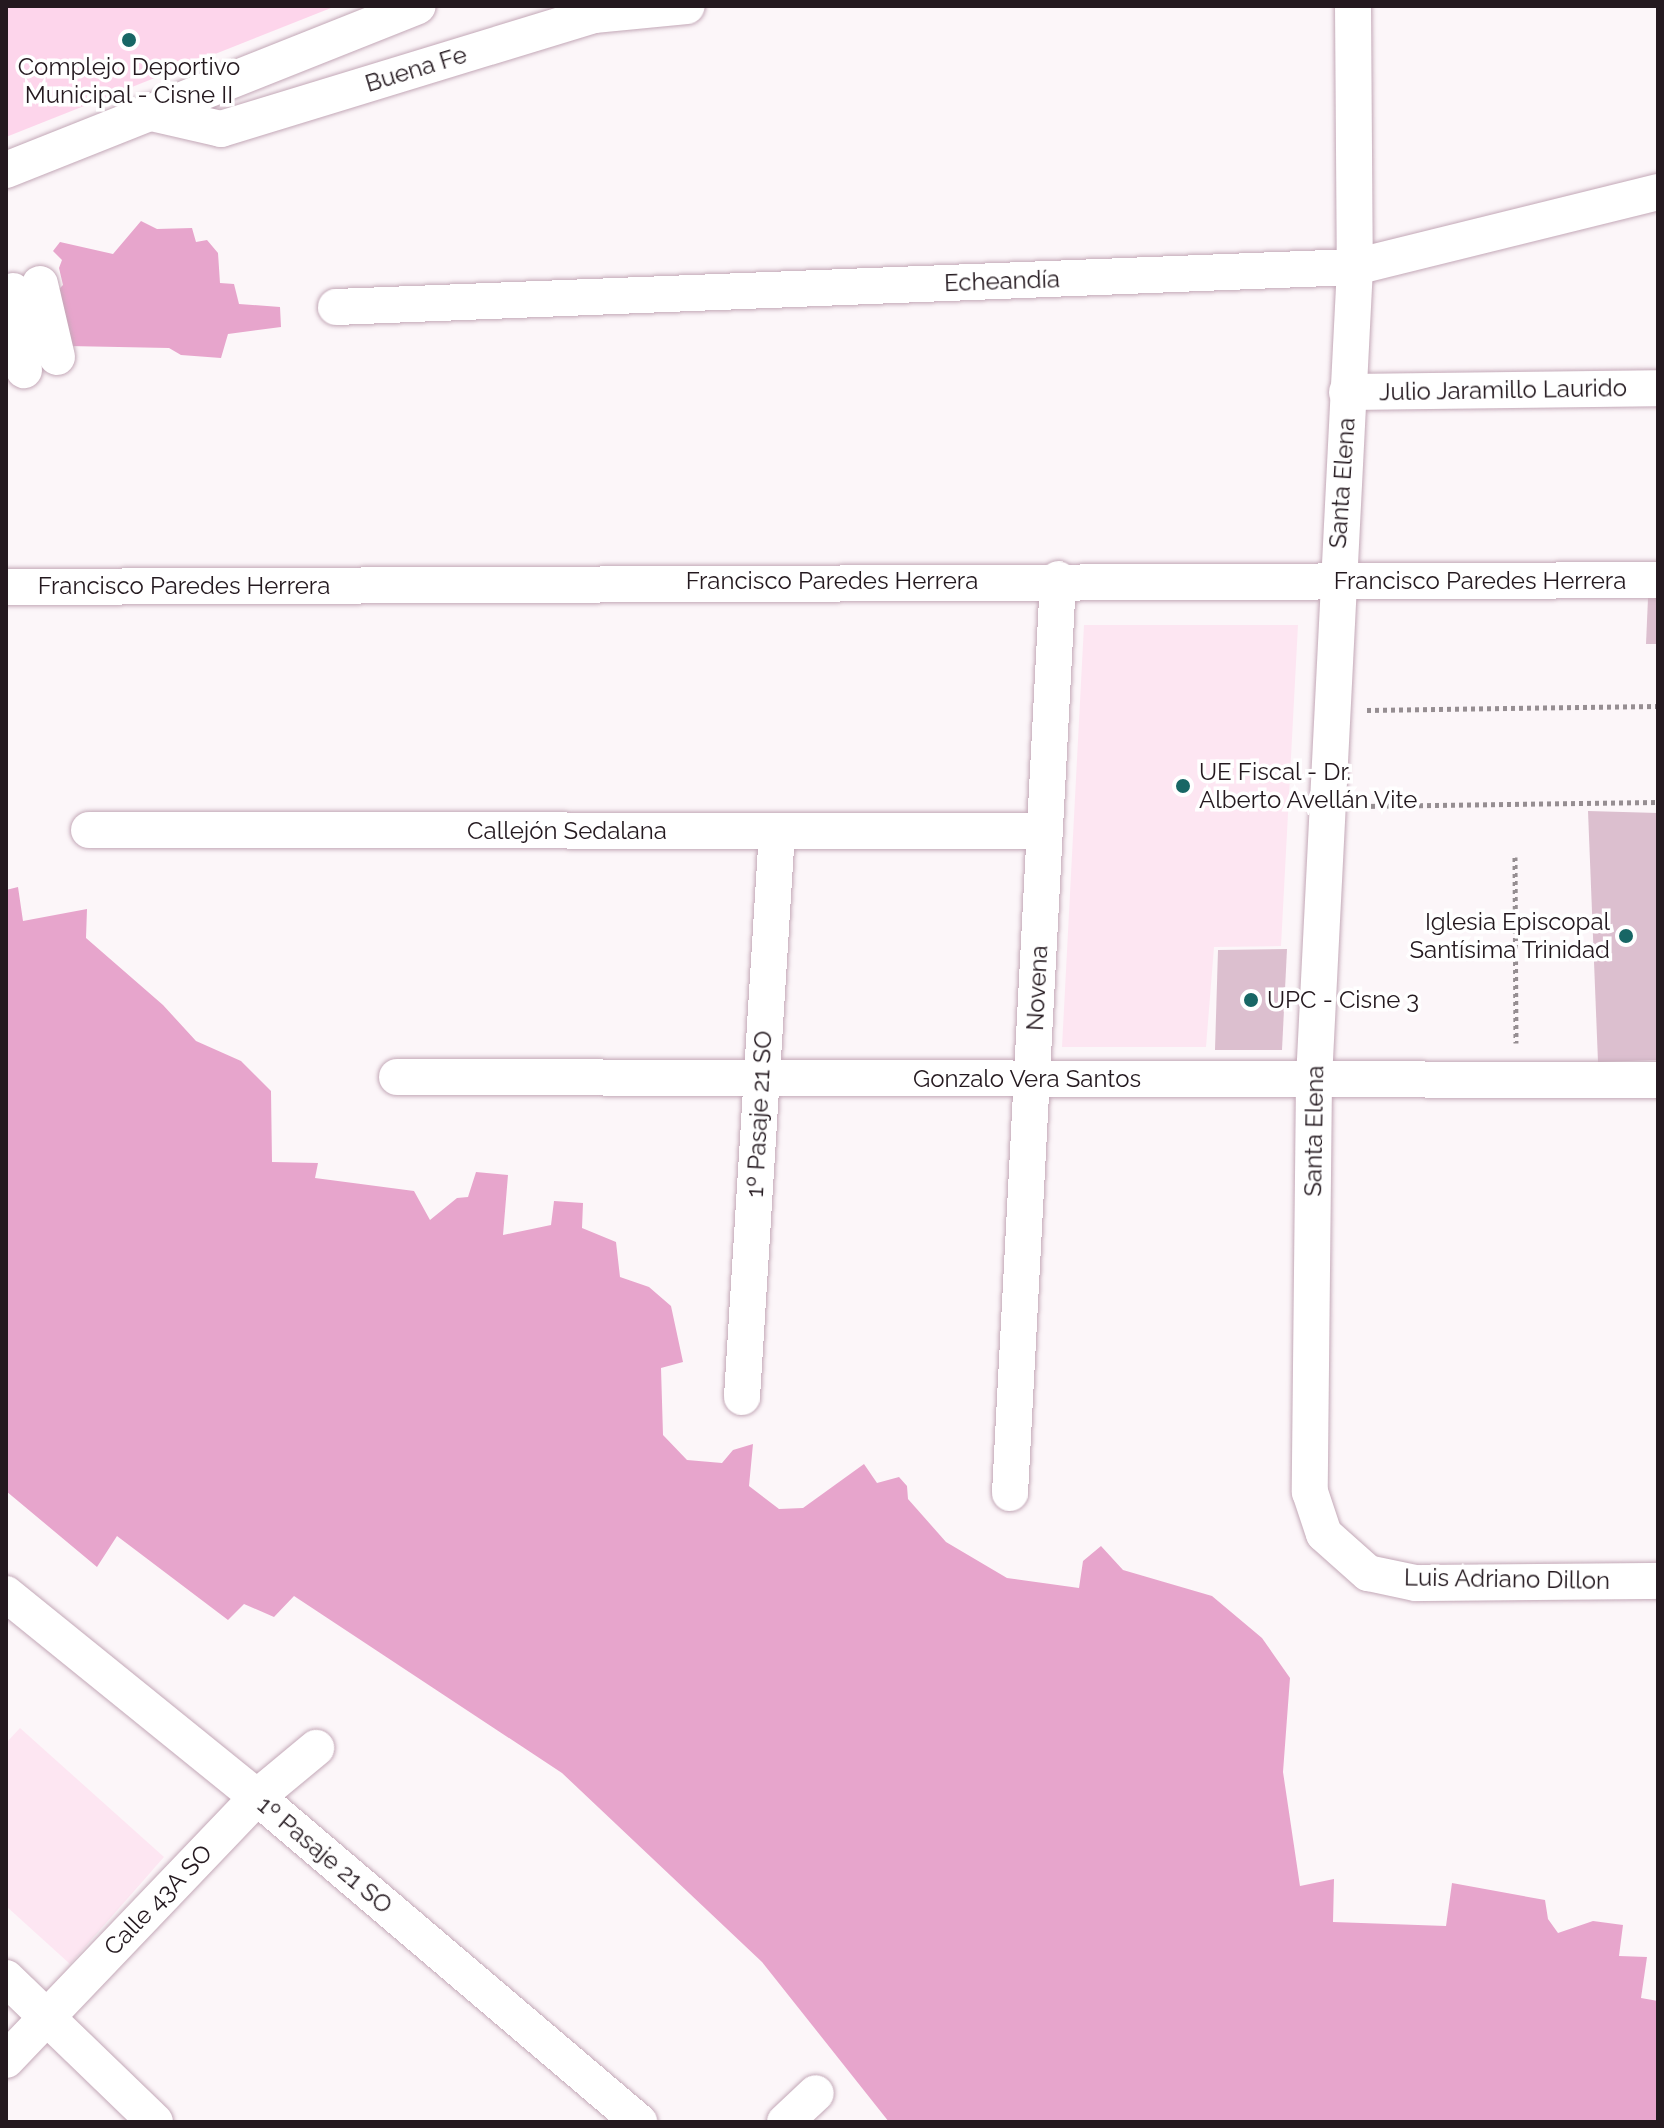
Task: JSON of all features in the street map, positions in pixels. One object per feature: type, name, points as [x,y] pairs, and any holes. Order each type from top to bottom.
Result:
[{"type":"street","points":[[6,170],[418,6]]},
{"type":"street","name":"Buena Fe","points":[[147,112],[221,129],[594,15],[687,6]]},
{"type":"street","name":"Santa Elena","points":[[1324,1534],[1310,1492],[1314,1080],[1336,582],[1355,267],[1353,6]]},
{"type":"street","name":"Echeandía","points":[[336,307],[1355,267],[1658,192]]},
{"type":"street","points":[[24,370],[26,287],[57,357]]},
{"type":"street","name":"Julio Jaramillo Laurido","points":[[1347,392],[1658,388]]},
{"type":"street","name":"Francisco Paredes Herrera","points":[[6,587],[1058,579],[1336,582],[1658,580]]},
{"type":"street","name":"Novena","points":[[1010,1493],[1058,579]]},
{"type":"street","name":"Callejón Sedalana","points":[[89,830],[1045,831]]},
{"type":"street","name":"1º Pasaje 21 SO","points":[[742,1397],[777,831]]},
{"type":"street","name":"Gonzalo Vera Santos","points":[[397,1077],[1658,1080]]},
{"type":"street","name":"Luis Adriano Dillon","points":[[1324,1534],[1368,1573],[1416,1583],[1658,1581]]},
{"type":"street","name":"1º Pasaje 21 SO","points":[[6,1594],[257,1797],[639,2122]]},
{"type":"street","name":"Calle 43A SO","points":[[6,2060],[257,1797],[316,1748]]},
{"type":"street","points":[[6,1978],[155,2122]]},
{"type":"street","points":[[785,2122],[816,2093]]},
{"type":"path","points":[[1330,711],[1658,706]]},
{"type":"path","points":[[1326,806],[1658,802]]},
{"type":"path","points":[[1515,857],[1516,1080]]},
{"type":"shaded area","name":"Complejo Deportivo Municipal - Cisne II","points":[[6,6],[336,6],[6,137]]},
{"type":"shaded area","points":[[141,221],[157,229],[192,228],[196,242],[207,240],[218,253],[220,283],[234,284],[239,304],[280,307],[281,327],[228,334],[221,358],[181,355],[169,348],[68,346],[54,294],[63,285],[59,268],[62,260],[53,251],[60,242],[113,254]]},
{"type":"shaded area","name":"UE Fiscal - Dr. Alberto Avellán Vite","points":[[1084,625],[1298,625],[1281,946],[1214,947],[1206,1047],[1062,1047]]},
{"type":"shaded area","points":[[18,887],[23,921],[87,909],[86,938],[163,1005],[196,1041],[241,1061],[271,1091],[272,1162],[318,1163],[315,1178],[414,1191],[430,1220],[457,1198],[468,1197],[476,1172],[508,1175],[503,1235],[551,1225],[554,1201],[583,1203],[582,1228],[616,1242],[620,1277],[649,1287],[671,1306],[683,1362],[661,1368],[663,1435],[687,1460],[722,1463],[733,1450],[753,1444],[749,1486],[779,1509],[803,1508],[864,1464],[877,1483],[899,1477],[907,1486],[908,1499],[946,1542],[1007,1578],[1079,1588],[1083,1561],[1101,1546],[1123,1570],[1212,1596],[1262,1638],[1290,1678],[1283,1772],[1300,1886],[1334,1879],[1333,1922],[1446,1926],[1452,1883],[1545,1900],[1548,1919],[1558,1933],[1593,1921],[1623,1925],[1619,1956],[1647,1957],[1641,1998],[1658,2001],[1658,2122],[889,2122],[762,1962],[562,1773],[294,1596],[274,1617],[244,1604],[228,1620],[117,1536],[97,1567],[6,1491],[6,890]]},
{"type":"shaded area","points":[[20,1728],[164,1857],[70,1964],[6,1906],[6,1743]]},
{"type":"building","points":[[1648,598],[1658,598],[1658,644],[1646,644]]},
{"type":"building","name":"Iglesia Episcopal Santísima Trinidad","points":[[1588,811],[1658,813],[1658,1060],[1598,1062]]},
{"type":"building","name":"UPC - Cisne 3","points":[[1287,949],[1282,1050],[1215,1050],[1218,950]]},
{"type":"place","name":"Complejo Deportivo Municipal - Cisne II","points":[[129,40]]},
{"type":"place","name":"UE Fiscal - Dr. Alberto Avellán Vite","points":[[1183,786]]},
{"type":"place","name":"Iglesia Episcopal Santísima Trinidad","points":[[1626,936]]},
{"type":"place","name":"UPC - Cisne 3","points":[[1251,1000]]}]
